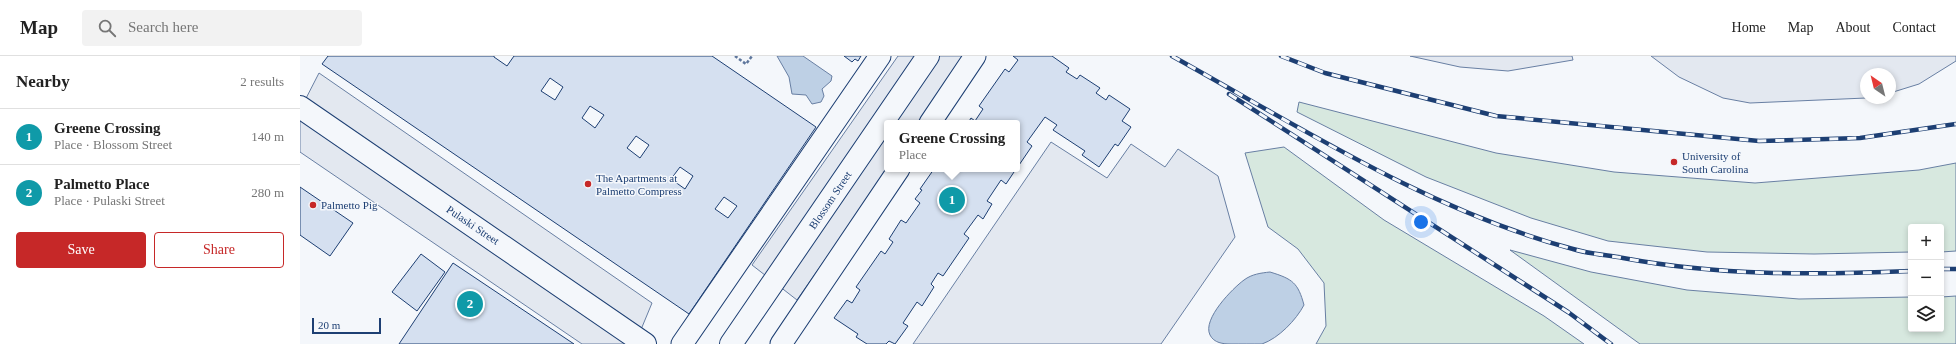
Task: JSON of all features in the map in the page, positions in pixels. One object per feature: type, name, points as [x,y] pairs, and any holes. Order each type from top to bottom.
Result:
[{"type":"street","points":[[682,344],[880,56]]},
{"type":"street","name":"Blossom Street","points":[[884,120],[928,56]]},
{"type":"street","points":[[932,120],[975,56]]},
{"type":"street","name":"Pulaski Street","points":[[300,107],[645,344]]},
{"type":"street","name":"Blossom Street","points":[[731,344],[884,120]]},
{"type":"street","points":[[781,344],[897,172]]},
{"type":"path","points":[[735,56],[746,64],[752,56]]},
{"type":"shaded area","points":[[898,56],[966,56],[922,120],[884,120],[884,172],[886,172],[797,300],[752,265]]},
{"type":"shaded area","points":[[1410,56],[1572,56],[1573,60],[1508,71],[1460,67]]},
{"type":"shaded area","points":[[1651,56],[1956,56],[1956,61],[1919,84],[1896,91],[1896,68],[1860,68],[1860,98],[1750,103],[1723,98],[1679,77]]},
{"type":"shaded area","points":[[319,73],[652,303],[635,344],[582,344],[300,152],[300,110]]},
{"type":"shaded area","points":[[1299,102],[1496,153],[1614,172],[1755,183],[1919,170],[1956,163],[1956,251],[1944,252],[1944,224],[1908,224],[1908,252],[1814,254],[1707,252],[1608,241],[1531,218],[1426,177],[1297,112]]},
{"type":"shaded area","points":[[1051,142],[1107,178],[1131,144],[1165,167],[1178,149],[1218,176],[1235,237],[1161,344],[913,344]]},
{"type":"shaded area","points":[[1284,147],[1384,220],[1544,316],[1584,344],[1316,344],[1326,326],[1324,283],[1298,249],[1268,227],[1245,153]]},
{"type":"shaded area","points":[[1510,250],[1591,272],[1687,290],[1799,299],[1908,297],[1908,332],[1944,332],[1944,297],[1956,296],[1956,344],[1640,344]]},
{"type":"water","points":[[777,56],[803,56],[832,76],[831,81],[822,89],[824,96],[821,102],[812,104],[806,95],[792,94],[789,77]]},
{"type":"water","points":[[1270,272],[1284,277],[1297,287],[1304,305],[1292,322],[1281,333],[1262,344],[1225,344],[1214,340],[1210,335],[1210,321],[1220,304],[1239,284],[1250,276]]},
{"type":"building","name":"The Apartments at Palmetto Compress","points":[[328,56],[494,56],[507,66],[514,56],[712,56],[816,127],[689,314],[322,64]],"holes":[[[550,78],[563,87],[555,100],[541,91]],[[590,106],[604,115],[595,128],[582,118]],[[636,136],[649,145],[640,158],[627,148]],[[680,167],[693,176],[685,189],[671,179]],[[724,197],[737,206],[728,218],[715,209]]]},
{"type":"building","points":[[844,56],[861,56],[858,61],[855,59],[852,62]]},
{"type":"building","points":[[1013,56],[1052,56],[1069,68],[1066,72],[1077,79],[1080,75],[1100,88],[1096,93],[1106,100],[1109,95],[1130,109],[1122,121],[1131,127],[1118,146],[1115,144],[1099,167],[1082,155],[1085,151],[1053,130],[1057,125],[1045,117],[1027,142],[1032,146],[1020,164],[1020,120],[976,120],[983,109],[979,106],[1005,69],[1009,72],[1018,60]]},
{"type":"building","points":[[932,172],[1014,172],[1006,184],[1001,180],[987,201],[992,204],[983,219],[978,215],[964,234],[969,238],[943,276],[938,273],[931,284],[934,287],[922,306],[917,302],[903,323],[908,326],[895,344],[889,341],[886,344],[867,344],[856,337],[858,334],[834,318],[847,300],[852,303],[860,290],[856,287],[881,251],[885,254],[893,242],[889,239],[901,220],[906,223],[920,203],[915,199],[922,190],[920,189]]},
{"type":"building","name":"Palmetto Pig","points":[[300,187],[353,223],[330,256],[300,235]]},
{"type":"building","points":[[421,254],[445,272],[417,311],[392,292]]},
{"type":"building","points":[[453,263],[574,344],[399,344]]},
{"type":"railway","points":[[1172,56],[1317,138],[1417,190],[1468,213],[1520,233],[1579,251],[1659,264],[1731,271],[1767,273],[1908,271]]},
{"type":"railway","points":[[1281,56],[1325,73],[1496,116],[1759,141],[1860,138],[1956,124]]},
{"type":"railway","points":[[1229,94],[1568,312],[1611,344]]},
{"type":"railway","points":[[1944,269],[1956,269]]},
{"type":"place","name":"University of South Carolina","points":[[1674,162]]},
{"type":"place","name":"The Apartments at Palmetto Compress","points":[[588,184]]},
{"type":"place","name":"Greene Crossing","points":[[952,200]]},
{"type":"place","name":"Palmetto Pig","points":[[313,205]]},
{"type":"place","name":"Palmetto Place","points":[[470,304]]}]
